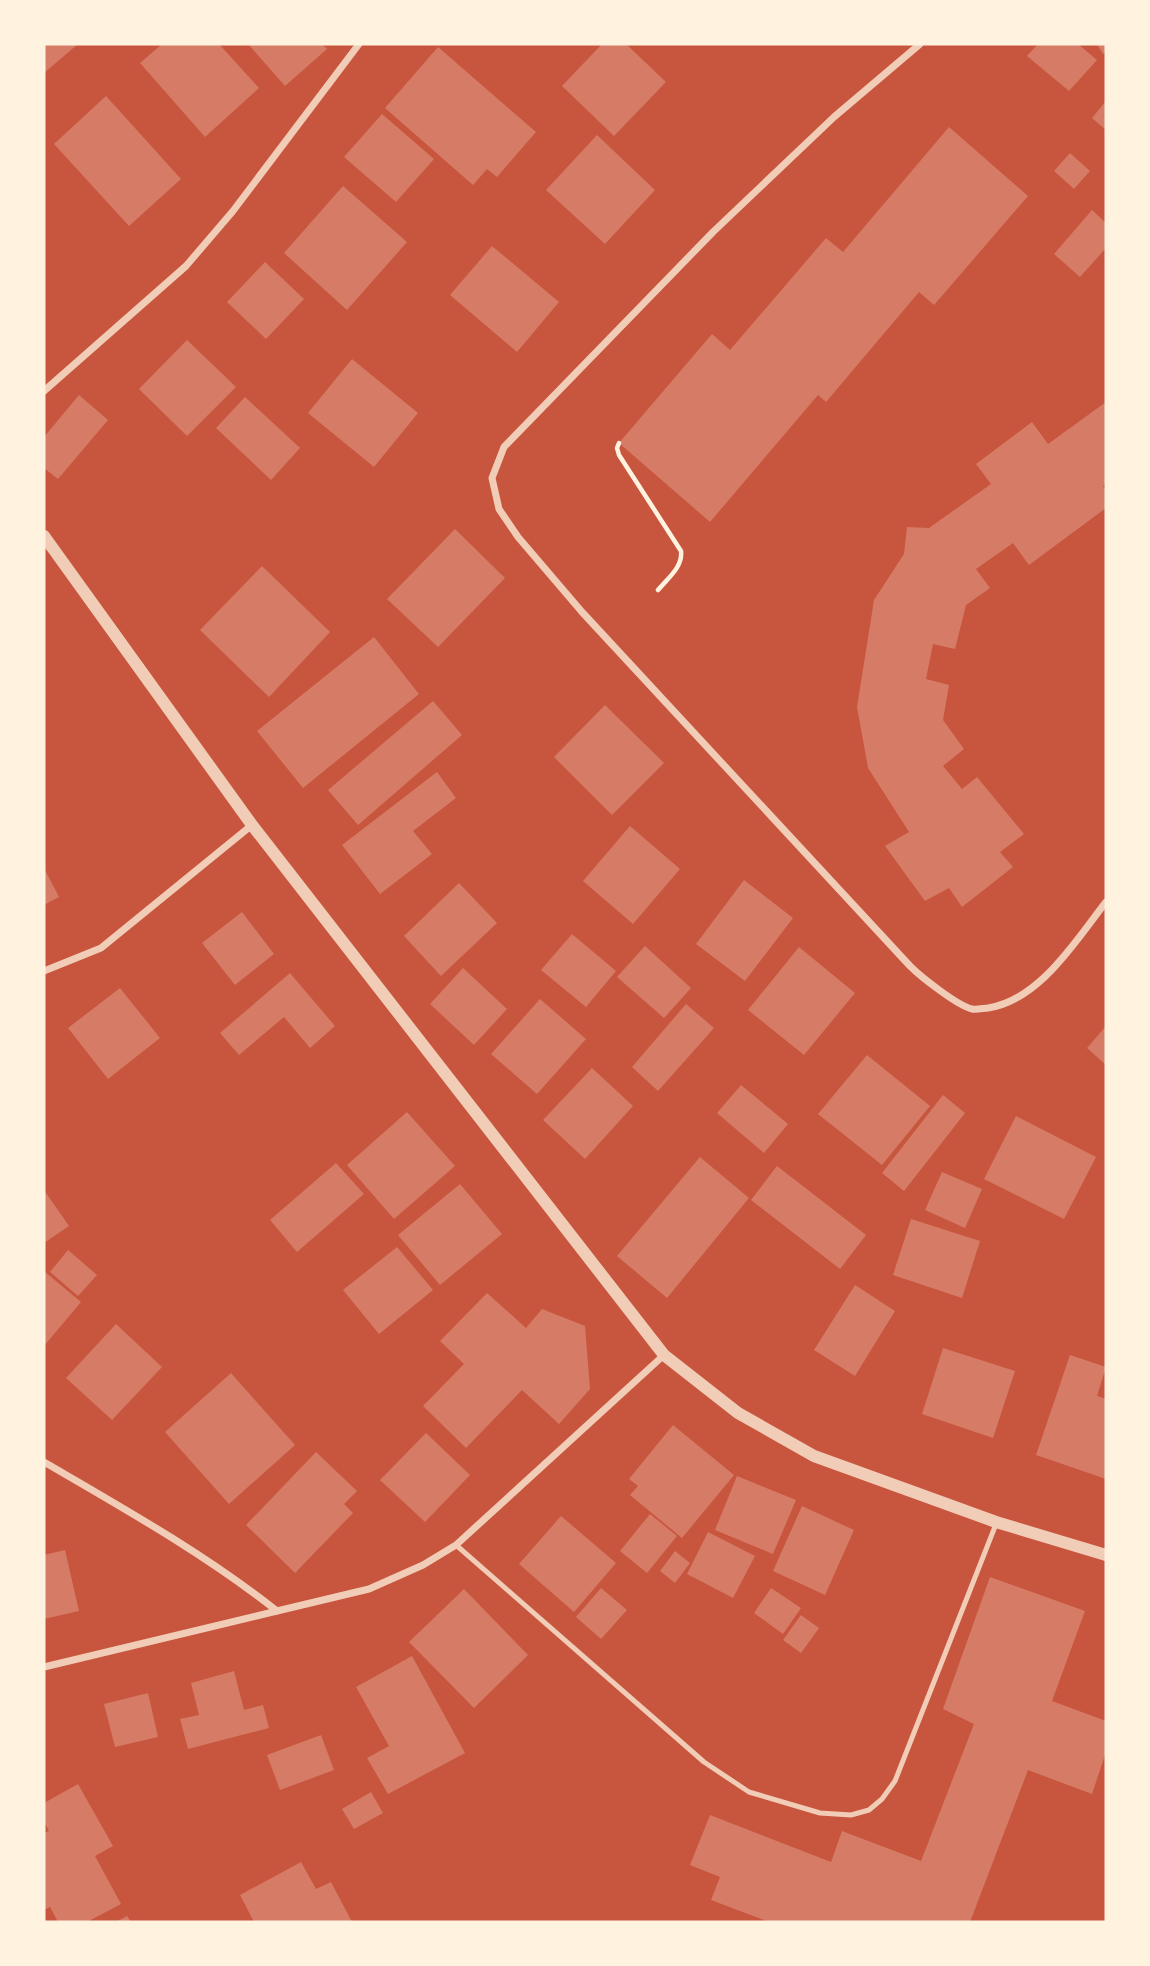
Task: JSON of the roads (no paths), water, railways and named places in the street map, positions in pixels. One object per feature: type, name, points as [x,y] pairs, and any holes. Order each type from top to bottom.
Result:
[{"type":"street","points":[[44,391],[186,266],[233,211],[359,44]]},
{"type":"street","points":[[920,44],[834,117],[713,232],[504,447],[492,478],[499,509],[518,537],[582,612],[921,977],[973,1010],[1000,1006],[1044,980],[1106,902]]},
{"type":"street","points":[[44,536],[252,825],[664,1355],[738,1413],[814,1456],[996,1522],[1106,1555]]},
{"type":"street","points":[[44,971],[101,948],[252,825]]},
{"type":"street","points":[[44,1667],[369,1589],[423,1565],[456,1545],[664,1355]]},
{"type":"street","points":[[44,1462],[164,1533],[241,1583],[277,1611]]},
{"type":"lane","points":[[456,1545],[704,1762],[749,1792],[820,1813],[850,1815],[869,1810],[882,1799],[895,1781],[996,1522]]}]
